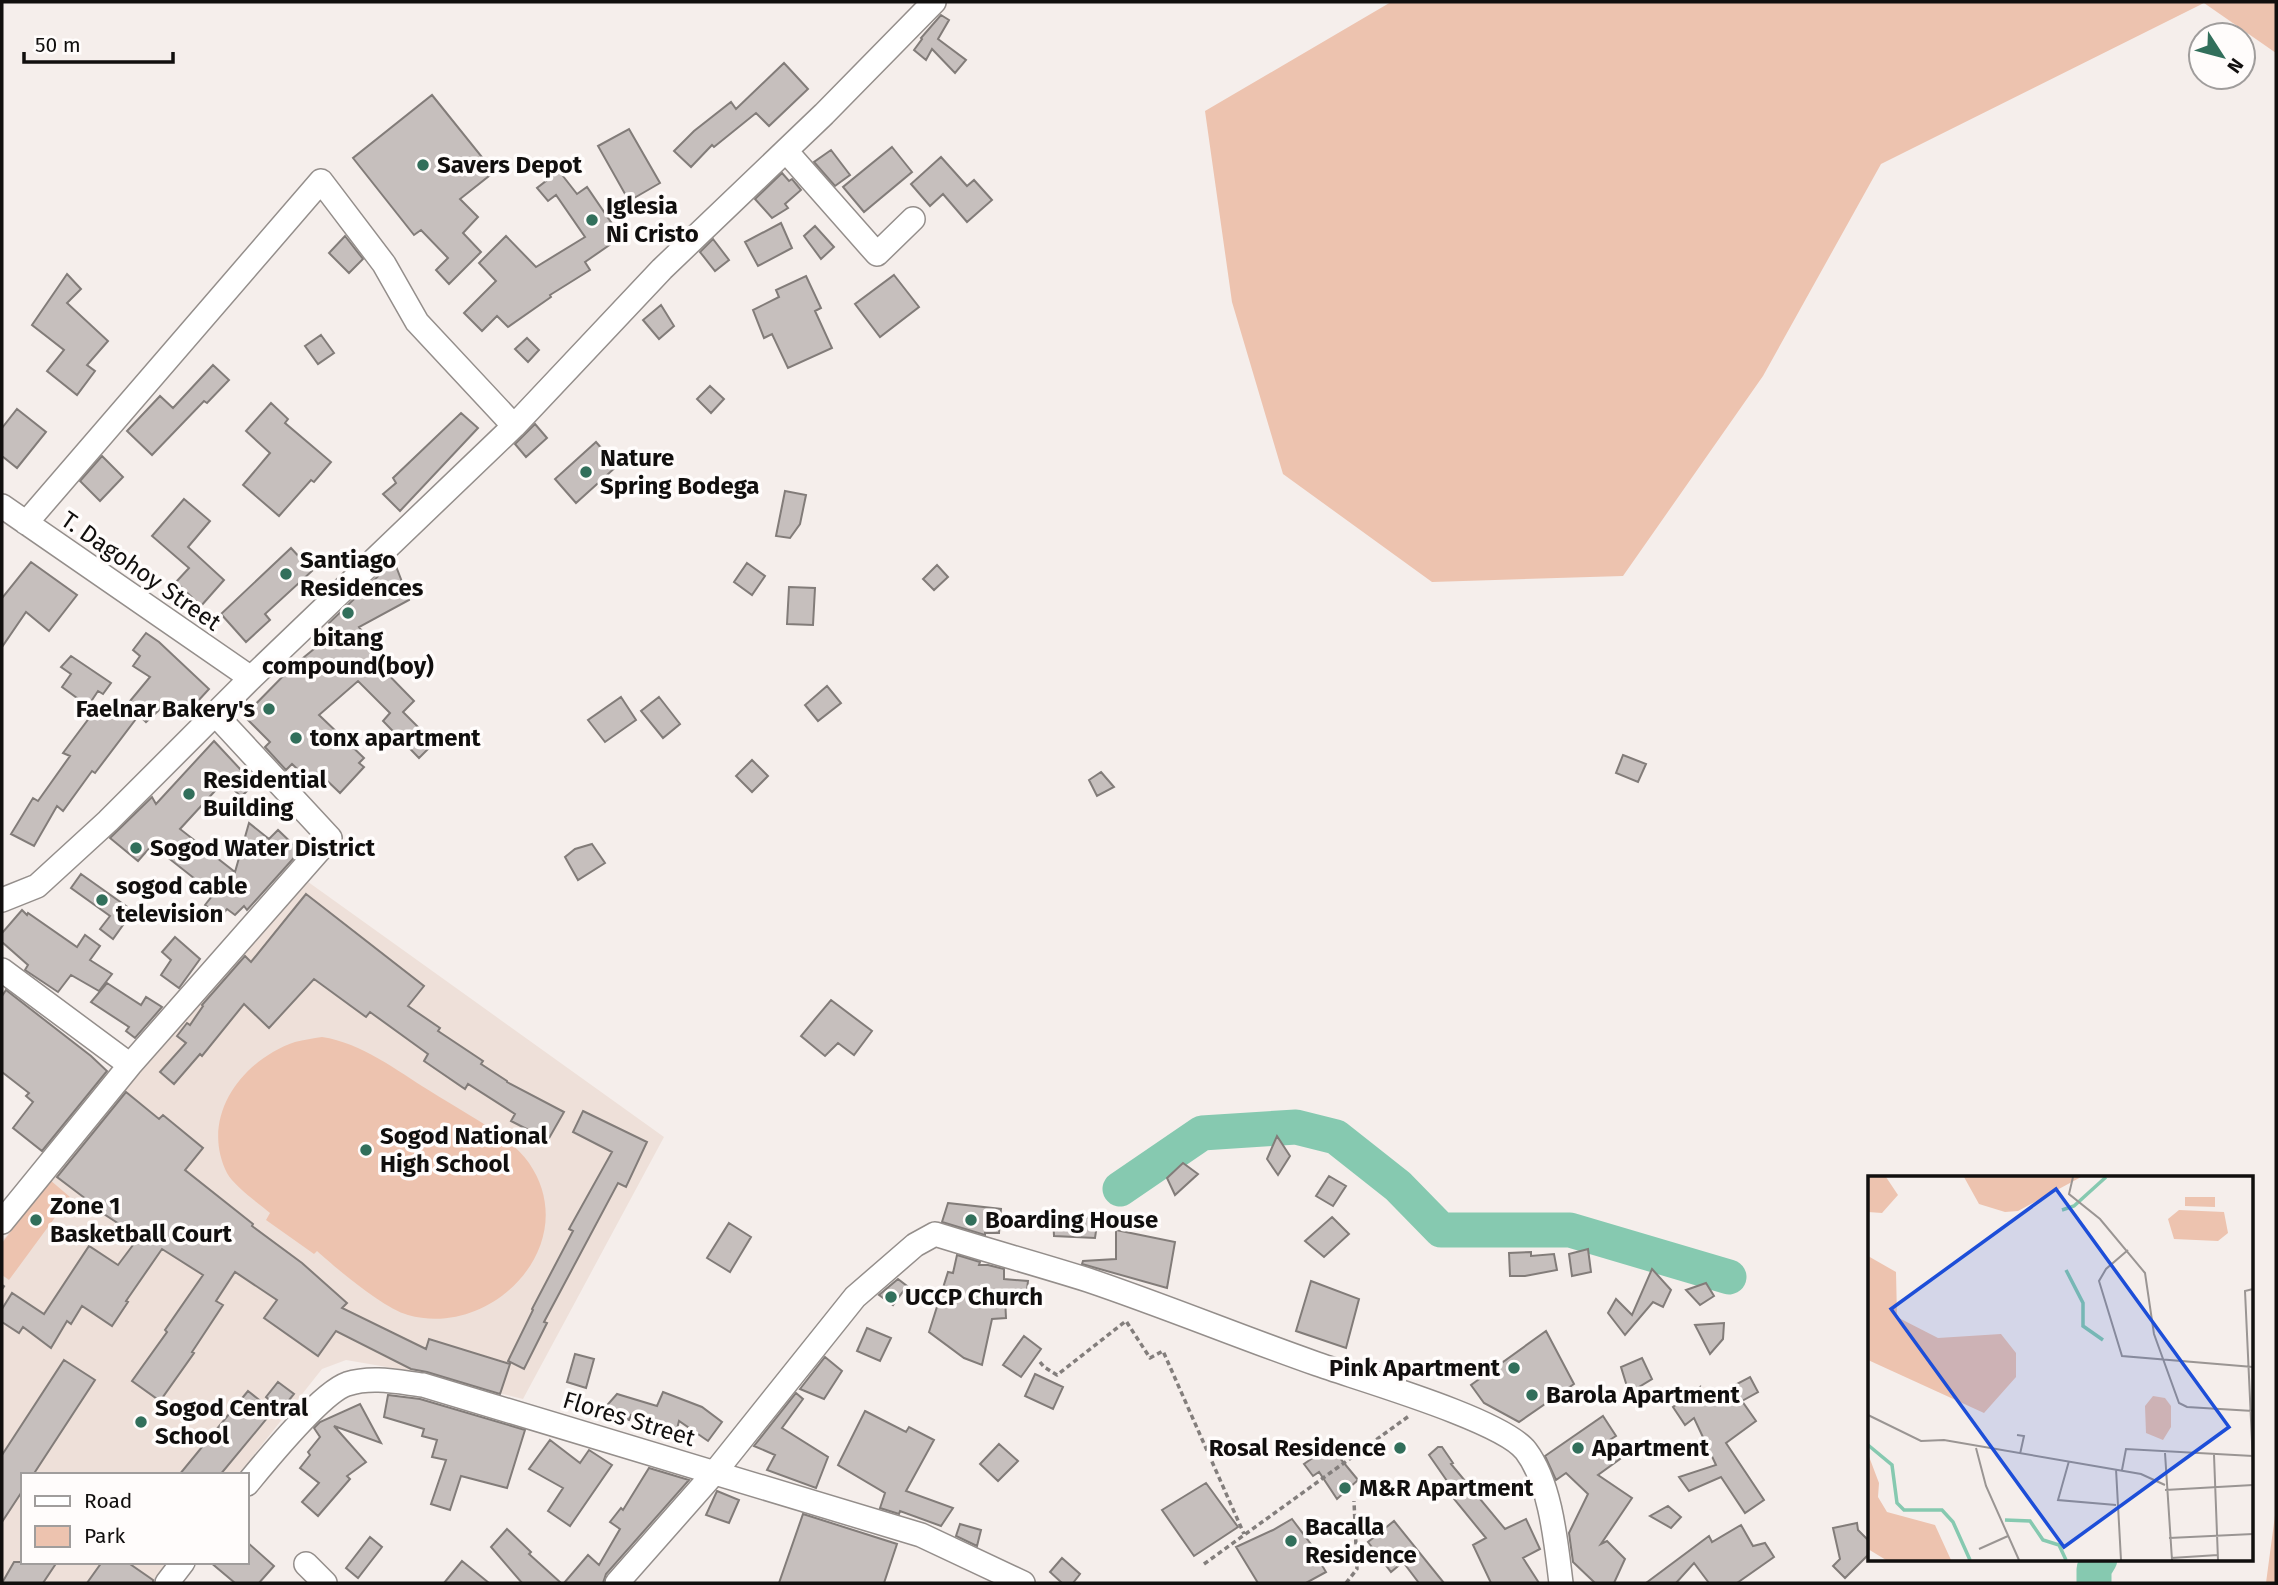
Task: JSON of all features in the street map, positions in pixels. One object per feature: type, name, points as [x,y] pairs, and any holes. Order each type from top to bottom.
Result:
[{"type":"street","points":[[2,900],[37,886],[108,821],[251,678],[514,426],[662,269],[786,151],[934,2]]},
{"type":"street","points":[[786,151],[877,254],[913,219]]},
{"type":"street","points":[[26,523],[321,181],[384,264],[417,321],[514,426]]},
{"type":"street","name":"T. Dagohoy Street","points":[[2,506],[251,678]]},
{"type":"street","points":[[2,1222],[130,1065],[330,838],[215,714]]},
{"type":"street","points":[[2,970],[130,1065]]},
{"type":"street","points":[[617,1583],[715,1472],[855,1297],[915,1245],[935,1234],[1086,1280],[1428,1402],[1508,1435],[1526,1450],[1539,1475],[1555,1529],[1561,1583]]},
{"type":"street","name":"Flores Street","points":[[248,1483],[312,1410],[345,1385],[380,1379],[423,1385],[921,1535],[1023,1583]]},
{"type":"street","points":[[167,1583],[181,1564]]},
{"type":"street","points":[[306,1564],[325,1583]]},
{"type":"path","points":[[1040,1362],[1057,1375],[1126,1321],[1150,1358],[1163,1351],[1244,1534]]},
{"type":"path","points":[[1203,1564],[1428,1402]]},
{"type":"path","points":[[1346,1583],[1357,1569],[1354,1501]]},
{"type":"shaded area","name":"Sogod National High School","points":[[304,879],[664,1137],[523,1399],[410,1371],[346,1360],[322,1369],[240,1473],[21,1473],[21,1564],[166,1564],[151,1583],[2,1583],[2,1241],[138,1072]]},
{"type":"green space","points":[[1391,2],[2276,2],[2276,53],[2257,40],[2257,21],[2230,21],[2204,3],[1881,164],[1763,376],[1623,576],[1432,582],[1283,474],[1232,302],[1205,111]]},
{"type":"green space","points":[[322,1037],[351,1045],[391,1066],[497,1133],[529,1163],[543,1193],[545,1224],[537,1253],[521,1278],[498,1299],[471,1313],[440,1319],[398,1311],[361,1287],[317,1251],[314,1254],[266,1220],[270,1213],[230,1178],[220,1152],[218,1131],[222,1112],[231,1093],[258,1062],[276,1050],[295,1042]]},
{"type":"green space","name":"Zone 1 Basketball Court","points":[[50,1180],[70,1197],[9,1280],[2,1275],[2,1243]]},
{"type":"green space","points":[[2276,1508],[2276,1583],[2266,1583]]},
{"type":"building","points":[[941,15],[949,20],[938,39],[966,60],[955,73],[932,49],[926,60],[914,50]]},
{"type":"building","points":[[784,63],[808,89],[769,126],[756,113],[714,147],[712,145],[691,167],[674,151],[694,131],[731,102],[736,109]]},
{"type":"building","name":"Savers Depot","points":[[432,95],[494,172],[460,199],[478,217],[463,233],[481,252],[449,284],[436,270],[448,258],[421,230],[414,235],[353,158]]},
{"type":"building","points":[[629,129],[660,183],[629,201],[598,146]]},
{"type":"building","points":[[892,147],[912,172],[864,212],[843,187]]},
{"type":"building","points":[[831,150],[850,175],[835,186],[814,162]]},
{"type":"building","points":[[941,157],[967,186],[974,180],[992,200],[967,222],[943,194],[930,206],[911,184]]},
{"type":"building","points":[[559,171],[577,194],[587,187],[621,237],[585,262],[590,270],[550,295],[551,297],[508,327],[497,316],[482,331],[464,313],[496,281],[479,263],[506,236],[536,267],[585,237],[556,195],[548,201],[537,188]]},
{"type":"building","points":[[782,173],[789,181],[792,179],[801,190],[785,204],[788,208],[772,218],[755,199]]},
{"type":"building","points":[[781,223],[792,248],[758,266],[745,242]]},
{"type":"building","points":[[815,226],[834,247],[821,259],[804,236]]},
{"type":"building","points":[[345,236],[363,259],[349,273],[329,253]]},
{"type":"building","points":[[713,239],[729,260],[715,271],[700,252]]},
{"type":"building","points":[[67,274],[81,289],[67,303],[108,341],[87,365],[95,371],[77,395],[47,371],[64,350],[32,325]]},
{"type":"building","points":[[894,275],[919,307],[880,337],[855,304]]},
{"type":"building","points":[[806,276],[821,308],[815,311],[832,348],[788,368],[772,334],[764,338],[753,310],[779,297],[776,290]]},
{"type":"building","points":[[661,305],[674,326],[659,339],[643,320]]},
{"type":"building","points":[[321,335],[334,353],[318,364],[305,346]]},
{"type":"building","points":[[527,338],[539,350],[528,362],[515,349]]},
{"type":"building","points":[[213,365],[229,380],[207,403],[204,401],[152,455],[127,431],[160,396],[173,408]]},
{"type":"building","points":[[710,386],[724,399],[711,413],[697,399]]},
{"type":"building","points":[[271,403],[288,419],[285,423],[331,462],[279,516],[243,485],[270,453],[246,431]]},
{"type":"building","points":[[17,409],[46,432],[17,468],[2,456],[2,428]]},
{"type":"building","points":[[461,413],[478,428],[400,511],[383,494],[396,483],[393,478]]},
{"type":"building","points":[[535,424],[547,438],[526,457],[515,444]]},
{"type":"building","name":"Nature Spring Bodega","points":[[596,442],[617,466],[576,503],[555,479]]},
{"type":"building","points":[[102,456],[123,477],[100,501],[80,481]]},
{"type":"building","points":[[785,491],[806,495],[800,524],[790,538],[776,536]]},
{"type":"building","points":[[184,499],[210,521],[188,547],[224,580],[201,606],[176,582],[189,568],[152,536]]},
{"type":"building","points":[[291,548],[312,571],[265,614],[270,620],[246,642],[221,614]]},
{"type":"building","points":[[394,561],[409,600],[359,627],[377,651],[371,657],[414,701],[403,712],[434,743],[419,758],[383,721],[390,713],[358,681],[319,715],[364,758],[359,763],[364,767],[340,793],[318,772],[310,781],[292,764],[286,770],[265,747],[270,742],[244,716],[292,667],[336,631],[329,623]]},
{"type":"building","points":[[31,562],[77,595],[49,631],[26,612],[2,647],[2,598]]},
{"type":"building","points":[[747,563],[765,576],[752,595],[734,582]]},
{"type":"building","points":[[937,565],[948,577],[934,590],[923,579]]},
{"type":"building","points":[[789,587],[815,588],[813,625],[787,624]]},
{"type":"building","points":[[146,633],[209,689],[187,713],[170,700],[146,722],[139,715],[63,811],[57,806],[34,846],[11,834],[33,798],[38,801],[70,756],[63,753],[99,705],[116,718],[150,677],[133,666],[140,656],[133,650]]},
{"type":"building","points":[[71,656],[111,683],[103,694],[98,691],[88,706],[62,687],[71,674],[61,667]]},
{"type":"building","points":[[827,686],[841,703],[818,721],[805,705]]},
{"type":"building","points":[[621,697],[636,720],[605,742],[588,720]]},
{"type":"building","points":[[659,697],[680,724],[663,738],[641,711]]},
{"type":"building","points":[[214,741],[254,784],[241,797],[225,780],[180,829],[235,872],[249,823],[269,839],[278,830],[300,851],[247,910],[244,906],[235,915],[227,909],[220,917],[205,905],[212,896],[209,890],[152,845],[138,861],[110,838],[152,797],[156,804]]},
{"type":"building","points":[[1623,755],[1646,764],[1638,782],[1616,773]]},
{"type":"building","points":[[752,760],[768,776],[752,792],[736,776]]},
{"type":"building","points":[[1101,772],[1114,787],[1097,796],[1089,780]]},
{"type":"building","points":[[592,844],[605,863],[578,880],[565,857],[575,849]]},
{"type":"building","name":"sogod cable television","points":[[81,874],[133,911],[113,939],[100,929],[110,916],[71,888]]},
{"type":"building","points":[[306,894],[424,986],[408,1006],[507,1082],[564,1112],[548,1140],[511,1121],[515,1114],[468,1084],[465,1089],[424,1061],[428,1054],[370,1012],[366,1017],[314,979],[269,1028],[244,1004],[202,1056],[200,1054],[174,1084],[160,1072],[186,1043],[177,1036],[187,1023],[190,1025],[202,1005],[245,956],[251,962]]},
{"type":"building","points":[[22,910],[77,947],[85,935],[100,946],[90,960],[112,974],[99,991],[71,975],[58,992],[25,970],[28,965],[2,942],[2,933]]},
{"type":"building","points":[[175,937],[200,959],[179,988],[161,975],[171,960],[162,952]]},
{"type":"building","points":[[107,983],[141,1005],[146,997],[162,1007],[135,1038],[126,1031],[129,1027],[91,1002]]},
{"type":"building","points":[[6,990],[107,1071],[42,1151],[13,1128],[33,1102],[26,1096],[29,1093],[2,1072],[2,996]]},
{"type":"building","points":[[831,1000],[872,1031],[854,1055],[838,1043],[825,1056],[801,1036]]},
{"type":"building","points":[[126,1092],[159,1119],[163,1115],[203,1148],[185,1170],[253,1224],[252,1226],[302,1263],[347,1303],[342,1308],[426,1349],[429,1339],[510,1364],[500,1394],[411,1369],[336,1331],[318,1356],[264,1318],[277,1300],[235,1272],[216,1301],[223,1305],[160,1401],[132,1381],[203,1275],[162,1249],[112,1326],[82,1306],[71,1324],[67,1321],[51,1348],[23,1327],[19,1333],[2,1322],[2,1309],[12,1293],[44,1314],[89,1246],[118,1265],[139,1237],[84,1201],[86,1199],[57,1177]]},
{"type":"building","points":[[583,1111],[647,1142],[626,1187],[618,1183],[544,1322],[547,1323],[524,1369],[508,1361],[573,1231],[569,1229],[612,1152],[573,1132]]},
{"type":"building","points":[[1277,1136],[1290,1156],[1278,1175],[1267,1159]]},
{"type":"building","points":[[1183,1163],[1198,1174],[1175,1195],[1167,1178]]},
{"type":"building","points":[[1329,1176],[1346,1186],[1333,1206],[1316,1196]]},
{"type":"building","name":"Boarding House","points":[[948,1203],[1001,1209],[999,1233],[985,1235],[942,1222]]},
{"type":"building","points":[[1053,1216],[1098,1218],[1095,1238],[1054,1236]]},
{"type":"building","points":[[1332,1217],[1349,1234],[1324,1257],[1305,1241]]},
{"type":"building","points":[[729,1223],[751,1237],[730,1272],[707,1258]]},
{"type":"building","points":[[1116,1230],[1175,1242],[1167,1288],[1082,1264],[1083,1261],[1116,1259]]},
{"type":"building","points":[[1588,1249],[1591,1272],[1572,1276],[1569,1254]]},
{"type":"building","points":[[1531,1252],[1531,1256],[1554,1254],[1557,1270],[1510,1276],[1509,1253]]},
{"type":"building","points":[[957,1255],[980,1262],[979,1265],[1004,1269],[1004,1279],[1028,1281],[1026,1299],[1005,1297],[1006,1318],[992,1319],[982,1365],[964,1358],[929,1332],[948,1272],[953,1273]]},
{"type":"building","points":[[1652,1269],[1671,1290],[1663,1307],[1653,1302],[1625,1335],[1608,1313],[1616,1299],[1632,1315]]},
{"type":"building","points":[[898,1279],[907,1286],[893,1305],[879,1295]]},
{"type":"building","points":[[1311,1281],[1359,1299],[1346,1348],[1296,1331]]},
{"type":"building","points":[[1706,1283],[1714,1296],[1700,1305],[1686,1290]]},
{"type":"building","points":[[1724,1323],[1723,1339],[1710,1354],[1695,1325]]},
{"type":"building","points":[[867,1328],[891,1338],[880,1361],[857,1351]]},
{"type":"building","points":[[1546,1331],[1574,1384],[1519,1422],[1484,1403],[1471,1385]]},
{"type":"building","points":[[1024,1336],[1041,1349],[1021,1377],[1003,1365]]},
{"type":"building","points":[[575,1354],[594,1359],[586,1388],[567,1382]]},
{"type":"building","points":[[825,1357],[842,1371],[824,1399],[800,1389]]},
{"type":"building","points":[[1642,1358],[1652,1379],[1629,1393],[1621,1367]]},
{"type":"building","points":[[64,1360],[95,1380],[34,1473],[21,1473],[21,1493],[2,1522],[2,1455]]},
{"type":"building","points":[[1035,1374],[1063,1387],[1053,1409],[1025,1396]]},
{"type":"building","points":[[1750,1377],[1758,1392],[1742,1401],[1756,1421],[1726,1443],[1764,1500],[1745,1513],[1721,1477],[1689,1491],[1679,1477],[1716,1465],[1694,1418],[1685,1425],[1673,1407],[1700,1387],[1699,1404]]},
{"type":"building","points":[[278,1382],[294,1394],[281,1410],[266,1397]]},
{"type":"building","points":[[248,1391],[273,1411],[222,1473],[181,1473]]},
{"type":"building","points":[[663,1392],[702,1407],[722,1422],[708,1441],[679,1421],[677,1429],[631,1415],[629,1420],[602,1411],[617,1394],[657,1406]]},
{"type":"building","points":[[796,1393],[803,1399],[782,1428],[828,1457],[816,1488],[767,1470],[775,1455],[754,1446]]},
{"type":"building","points":[[388,1395],[420,1399],[525,1430],[507,1488],[461,1476],[450,1510],[431,1504],[446,1460],[432,1457],[437,1440],[422,1436],[424,1429],[384,1417]]},
{"type":"building","points":[[360,1404],[381,1443],[334,1426],[366,1462],[347,1476],[350,1479],[318,1516],[302,1502],[319,1483],[300,1468],[320,1437],[314,1428],[320,1422]]},
{"type":"building","points":[[865,1411],[906,1432],[909,1427],[934,1440],[906,1491],[953,1508],[941,1526],[900,1511],[899,1514],[880,1508],[885,1493],[838,1465]]},
{"type":"building","points":[[1603,1416],[1616,1436],[1608,1441],[1620,1459],[1598,1475],[1632,1498],[1601,1544],[1607,1541],[1625,1559],[1614,1583],[1595,1583],[1573,1562],[1569,1533],[1588,1494],[1566,1473],[1556,1480],[1545,1456]]},
{"type":"building","points":[[550,1440],[580,1463],[589,1450],[612,1465],[570,1526],[548,1511],[563,1488],[529,1469]]},
{"type":"building","points":[[999,1444],[1018,1461],[998,1481],[980,1464]]},
{"type":"building","points":[[1330,1446],[1358,1480],[1337,1499],[1319,1472],[1313,1476],[1304,1464]]},
{"type":"building","points":[[1442,1447],[1453,1463],[1451,1464],[1505,1529],[1526,1519],[1540,1549],[1523,1558],[1539,1583],[1491,1583],[1473,1545],[1486,1538],[1450,1494],[1454,1491],[1429,1455]]},
{"type":"building","points":[[649,1468],[689,1480],[606,1574],[603,1583],[564,1583],[588,1555],[599,1565],[620,1529],[610,1522],[621,1508],[623,1510]]},
{"type":"building","points":[[1206,1483],[1238,1527],[1194,1556],[1162,1510]]},
{"type":"building","points":[[717,1491],[739,1500],[729,1523],[706,1515]]},
{"type":"building","points":[[1668,1506],[1681,1517],[1671,1528],[1650,1516]]},
{"type":"building","points":[[803,1514],[897,1544],[884,1583],[779,1583]]},
{"type":"building","points":[[1292,1519],[1316,1551],[1314,1552],[1326,1572],[1306,1583],[1258,1583],[1236,1547]]},
{"type":"building","points":[[1394,1521],[1444,1583],[1419,1583],[1403,1562],[1391,1572],[1368,1542]]},
{"type":"building","points":[[1857,1523],[1858,1530],[1868,1540],[1868,1555],[1845,1578],[1833,1566],[1840,1559],[1833,1528]]},
{"type":"building","points":[[960,1524],[981,1530],[977,1546],[956,1536]]},
{"type":"building","points":[[1741,1525],[1753,1546],[1765,1543],[1774,1557],[1737,1583],[1709,1583],[1694,1563],[1676,1583],[1646,1583],[1709,1536],[1712,1542]]},
{"type":"building","points":[[507,1529],[531,1552],[529,1554],[561,1583],[522,1583],[491,1547]]},
{"type":"building","points":[[370,1537],[382,1547],[358,1578],[346,1568]]},
{"type":"building","points":[[248,1543],[274,1566],[259,1583],[235,1583],[212,1564],[248,1564]]},
{"type":"building","points":[[1062,1558],[1080,1574],[1073,1583],[1062,1583],[1050,1572]]},
{"type":"building","points":[[462,1561],[489,1583],[444,1583]]},
{"type":"building","points":[[14,1562],[56,1564],[43,1583],[2,1583]]},
{"type":"building","points":[[101,1564],[130,1564],[153,1580],[153,1583],[87,1583]]},
{"type":"waterway","points":[[1120,1189],[1202,1133],[1296,1127],[1336,1137],[1398,1186],[1441,1230],[1570,1230],[1729,1277]]},
{"type":"waterway","points":[[2094,1583],[2094,1569],[2099,1560]]},
{"type":"place","name":"Savers Depot","points":[[423,165]]},
{"type":"place","name":"Iglesia Ni Cristo","points":[[592,220]]},
{"type":"place","name":"Nature Spring Bodega","points":[[586,472]]},
{"type":"place","name":"Santiago Residences","points":[[286,574]]},
{"type":"place","name":"bitang compound(boy)","points":[[348,613]]},
{"type":"place","name":"Faelnar Bakery's","points":[[269,709]]},
{"type":"place","name":"tonx apartment","points":[[296,738]]},
{"type":"place","name":"Residential Building","points":[[189,794]]},
{"type":"place","name":"Sogod Water District","points":[[136,848]]},
{"type":"place","name":"sogod cable television","points":[[102,900]]},
{"type":"place","name":"Sogod National High School","points":[[366,1150]]},
{"type":"place","name":"Zone 1 Basketball Court","points":[[36,1220]]},
{"type":"place","name":"Boarding House","points":[[971,1220]]},
{"type":"place","name":"UCCP Church","points":[[891,1297]]},
{"type":"place","name":"Pink Apartment","points":[[1514,1368]]},
{"type":"place","name":"Barola Apartment","points":[[1532,1395]]},
{"type":"place","name":"Sogod Central School","points":[[141,1422]]},
{"type":"place","name":"Rosal Residence","points":[[1400,1448]]},
{"type":"place","name":"Apartment","points":[[1578,1448]]},
{"type":"place","name":"M&R Apartment","points":[[1345,1488]]},
{"type":"place","name":"Bacalla Residence","points":[[1291,1541]]}]
